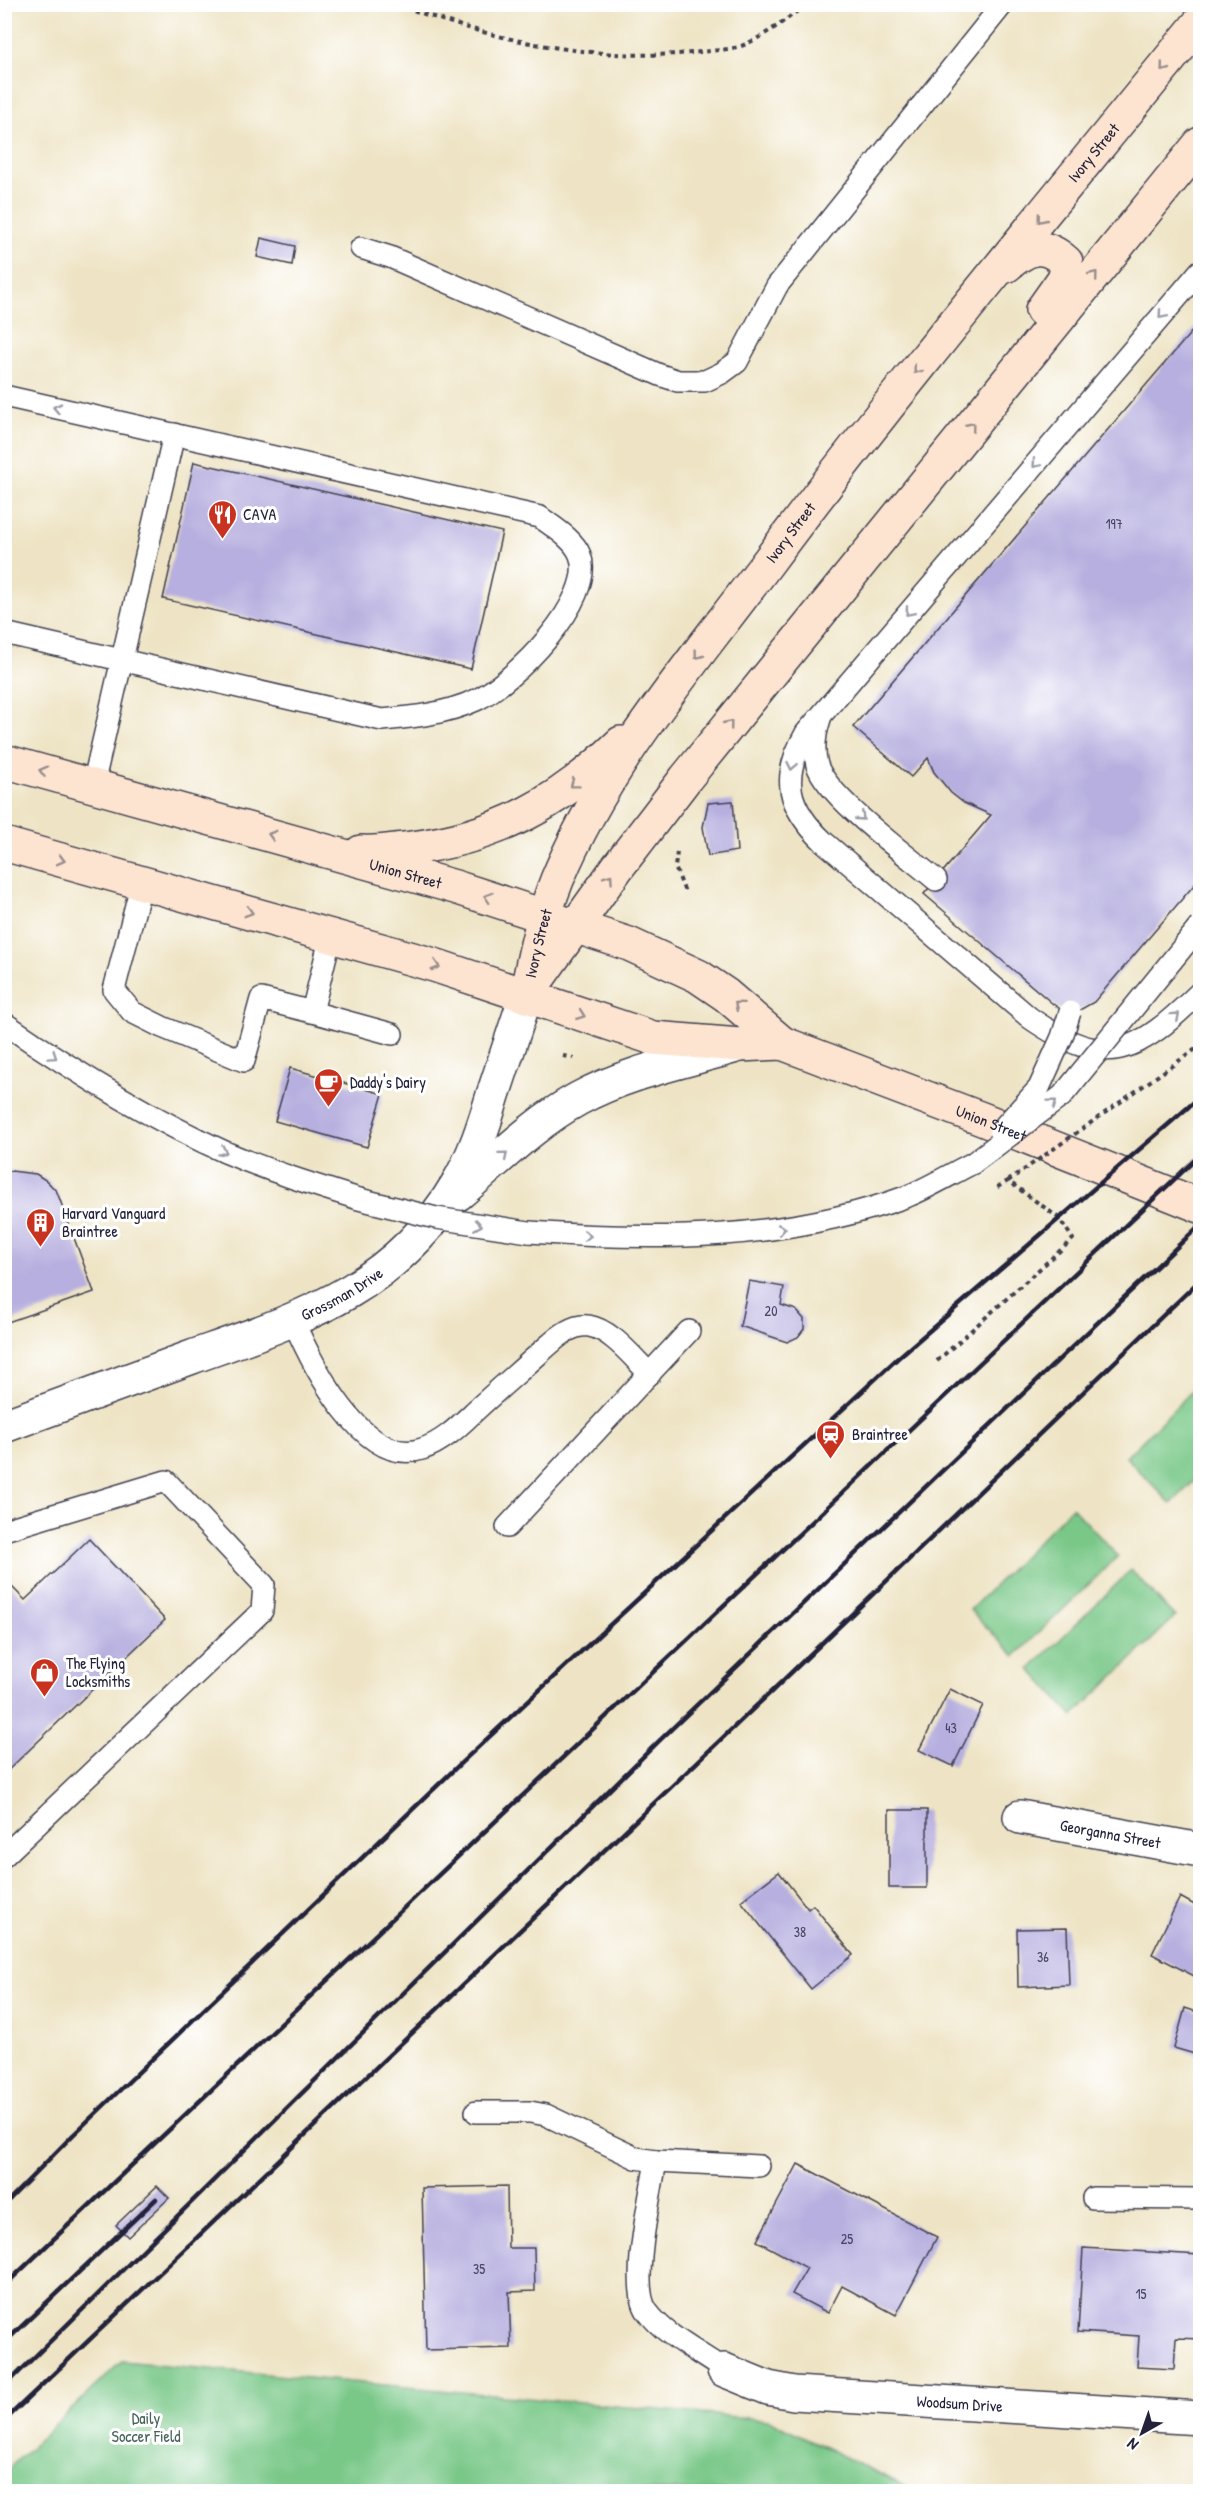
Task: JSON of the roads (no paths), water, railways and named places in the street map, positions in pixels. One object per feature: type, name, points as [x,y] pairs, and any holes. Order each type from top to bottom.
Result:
[{"type":"street","name":"Ivory Street","points":[[526,996],[544,915],[570,850],[602,794],[663,702],[853,448],[1200,22]]},
{"type":"street","name":"Ivory Street","points":[[526,996],[617,868],[687,778],[1200,144]]},
{"type":"street","points":[[814,620],[954,412],[1052,299],[1066,276],[1066,262],[1056,253],[1040,248],[1023,251],[994,276]]},
{"type":"street","points":[[328,851],[367,853],[437,844],[485,833],[513,822],[563,792],[590,771],[663,702]]},
{"type":"street","name":"Union Street","points":[[4,761],[455,886],[629,944],[698,976],[726,995],[782,1043],[982,1119],[1200,1206]]},
{"type":"street","name":"Union Street","points":[[4,844],[331,935],[653,1038],[740,1045],[782,1043]]},
{"type":"street","name":"Grossman Drive","points":[[4,1426],[293,1320],[367,1282],[408,1248],[443,1206],[459,1182],[474,1151],[526,996]]},
{"type":"street","points":[[443,1206],[534,1130],[577,1100],[630,1077],[740,1045]]},
{"type":"street","name":"Georganna Street","points":[[1020,1816],[1200,1850]]},
{"type":"street","name":"Woodsum Drive","points":[[724,2370],[768,2388],[794,2393],[1200,2418]]},
{"type":"lane","points":[[361,248],[390,257],[660,375],[678,381],[705,381],[722,373],[737,362],[777,286],[1003,4]]},
{"type":"lane","points":[[1200,271],[822,713],[801,741],[791,767],[793,800],[800,815],[824,842],[1030,1018],[1066,1041],[1087,1049],[1108,1051],[1129,1046],[1149,1037],[1200,992]]},
{"type":"lane","points":[[4,396],[540,517],[564,535],[580,554],[583,576],[571,607],[546,640],[523,664],[478,699],[454,709],[421,717],[381,720],[4,633]]},
{"type":"lane","points":[[93,785],[174,434]]},
{"type":"lane","points":[[822,713],[816,732],[815,749],[818,765],[825,780],[855,811],[936,880]]},
{"type":"lane","points":[[142,882],[114,990],[132,1012],[162,1027],[244,1060],[261,999],[392,1034]]},
{"type":"lane","points":[[4,1023],[107,1091],[174,1128],[258,1165],[359,1199],[436,1218],[529,1232],[663,1237],[766,1232],[842,1216],[910,1195],[973,1162],[1062,1096],[1200,926]]},
{"type":"lane","points":[[312,1012],[331,935]]},
{"type":"lane","points":[[973,1162],[1039,1088],[1062,1037],[1070,1011]]},
{"type":"lane","points":[[293,1320],[318,1375],[343,1410],[371,1436],[399,1450],[412,1452],[448,1435],[553,1342],[578,1326],[589,1326],[600,1330],[650,1374]]},
{"type":"lane","points":[[507,1527],[689,1331]]},
{"type":"lane","points":[[4,1530],[166,1481],[264,1585],[262,1611],[4,1856]]},
{"type":"lane","points":[[476,2112],[530,2112],[546,2115],[636,2158],[759,2166]]},
{"type":"lane","points":[[656,2161],[640,2264],[641,2297],[646,2309],[656,2322],[724,2370]]},
{"type":"lane","points":[[1093,2198],[1200,2199]]},
{"type":"railway","points":[[4,2205],[72,2136],[461,1763],[899,1357],[1200,1097]]},
{"type":"railway","points":[[4,2286],[1200,1155]]},
{"type":"railway","points":[[4,2387],[659,1741],[1200,1225]]},
{"type":"railway","points":[[4,2421],[772,1691],[1200,1280]]},
{"type":"railway","points":[[4,2343],[156,2199]]},
{"type":"place","name":"CAVA","points":[[222,540]]},
{"type":"place","name":"Daddy's Dairy","points":[[329,1108]]},
{"type":"place","name":"Harvard Vanguard Braintree","points":[[41,1248]]},
{"type":"place","name":"Braintree","points":[[831,1460]]},
{"type":"place","name":"The Flying Locksmiths","points":[[45,1698]]},
{"type":"park label","name":"Daily Soccer Field","points":[[146,2427]]}]
